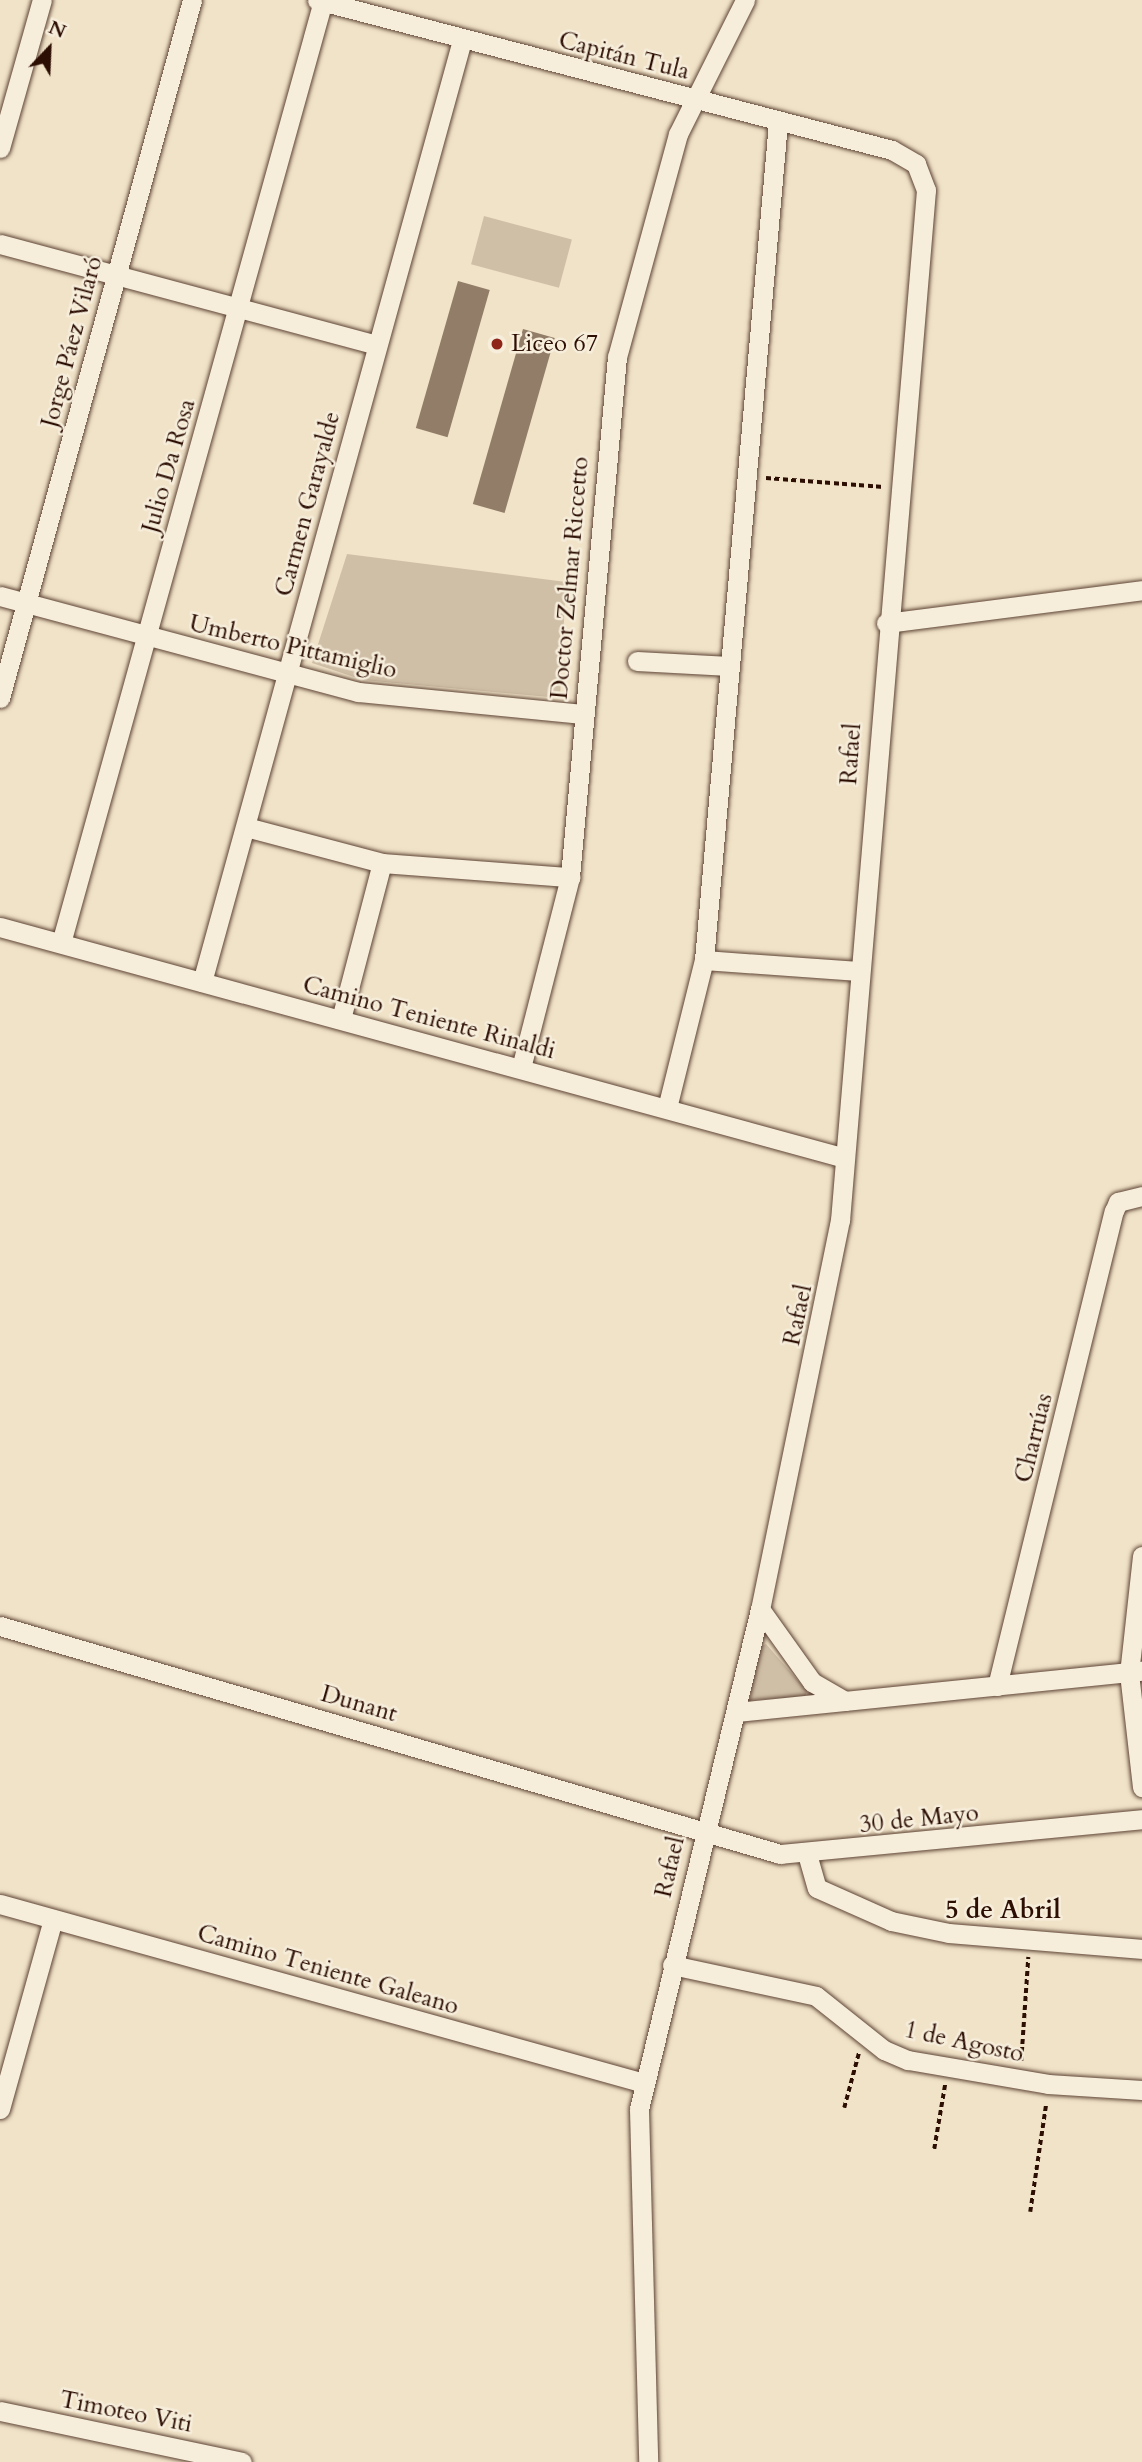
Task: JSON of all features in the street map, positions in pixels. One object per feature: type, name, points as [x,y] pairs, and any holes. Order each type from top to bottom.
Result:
[{"type":"street","points":[[0,148],[42,0]]},
{"type":"street","name":"Jorge Páez Vilaró","points":[[0,698],[192,0]]},
{"type":"street","points":[[696,100],[745,0]]},
{"type":"street","name":"Capitán Tula","points":[[320,1],[892,150],[916,164]]},
{"type":"street","name":"Julio Da Rosa","points":[[61,943],[320,1]]},
{"type":"street","name":"Carmen Garayalde","points":[[202,982],[462,40]]},
{"type":"street","name":"Doctor Zelmar Riccetto","points":[[521,1068],[562,927],[570,877],[581,714],[617,358],[659,193],[696,100]]},
{"type":"street","points":[[667,1108],[704,960],[729,666],[750,477],[778,122]]},
{"type":"street","name":"Rafael","points":[[648,2462],[636,2154],[644,2083],[760,1609],[831,1278],[845,1158],[886,623],[926,190],[916,164]]},
{"type":"street","points":[[0,244],[376,345]]},
{"type":"street","points":[[886,623],[1142,590]]},
{"type":"street","name":"Umberto Pittamiglio","points":[[0,596],[146,638],[358,692],[581,714]]},
{"type":"street","points":[[637,661],[729,666]]},
{"type":"street","points":[[246,827],[382,863],[570,877]]},
{"type":"street","points":[[341,1019],[382,863]]},
{"type":"street","name":"Camino Teniente Rinaldi","points":[[0,927],[845,1158]]},
{"type":"street","points":[[704,960],[859,971]]},
{"type":"street","name":"Charrúas","points":[[997,1686],[1118,1202],[1142,1196]]},
{"type":"street","points":[[1142,1556],[1136,1672],[1142,1787]]},
{"type":"street","points":[[760,1609],[805,1674],[846,1702]]},
{"type":"street","name":"Dunant","points":[[0,1626],[704,1830]]},
{"type":"street","points":[[736,1712],[1136,1672]]},
{"type":"street","name":"30 de Mayo","points":[[704,1830],[780,1854],[807,1854],[1142,1819]]},
{"type":"street","points":[[807,1854],[812,1883],[828,1896],[891,1921],[1029,1941],[1142,1950]]},
{"type":"street","name":"Camino Teniente Galeano","points":[[0,1904],[644,2083]]},
{"type":"street","points":[[0,2109],[53,1919]]},
{"type":"street","name":"1 de Agosto","points":[[672,1965],[816,1996],[884,2050],[943,2068],[1048,2084],[1142,2090]]},
{"type":"street","name":"Timoteo Viti","points":[[0,2411],[242,2462]]},
{"type":"path","points":[[750,477],[898,488]]},
{"type":"path","points":[[1020,2079],[1029,1941]]},
{"type":"path","points":[[844,2108],[863,2033]]},
{"type":"path","points":[[934,2149],[947,2090],[943,2068]]},
{"type":"path","points":[[1030,2212],[1048,2084]]},
{"type":"shaded area","points":[[484,216],[572,240],[559,288],[471,264]]},
{"type":"shaded area","points":[[347,554],[566,582],[560,698],[363,680],[312,663]]},
{"type":"shaded area","points":[[766,1644],[807,1691],[805,1697],[750,1700],[757,1648]]},
{"type":"building","points":[[458,281],[490,290],[448,437],[416,428]]},
{"type":"building","points":[[523,329],[555,338],[505,513],[473,504]]},
{"type":"place","name":"Liceo 67","points":[[497,344]]},
{"type":"district","name":"5 de Abril","points":[[1003,1910]]}]
